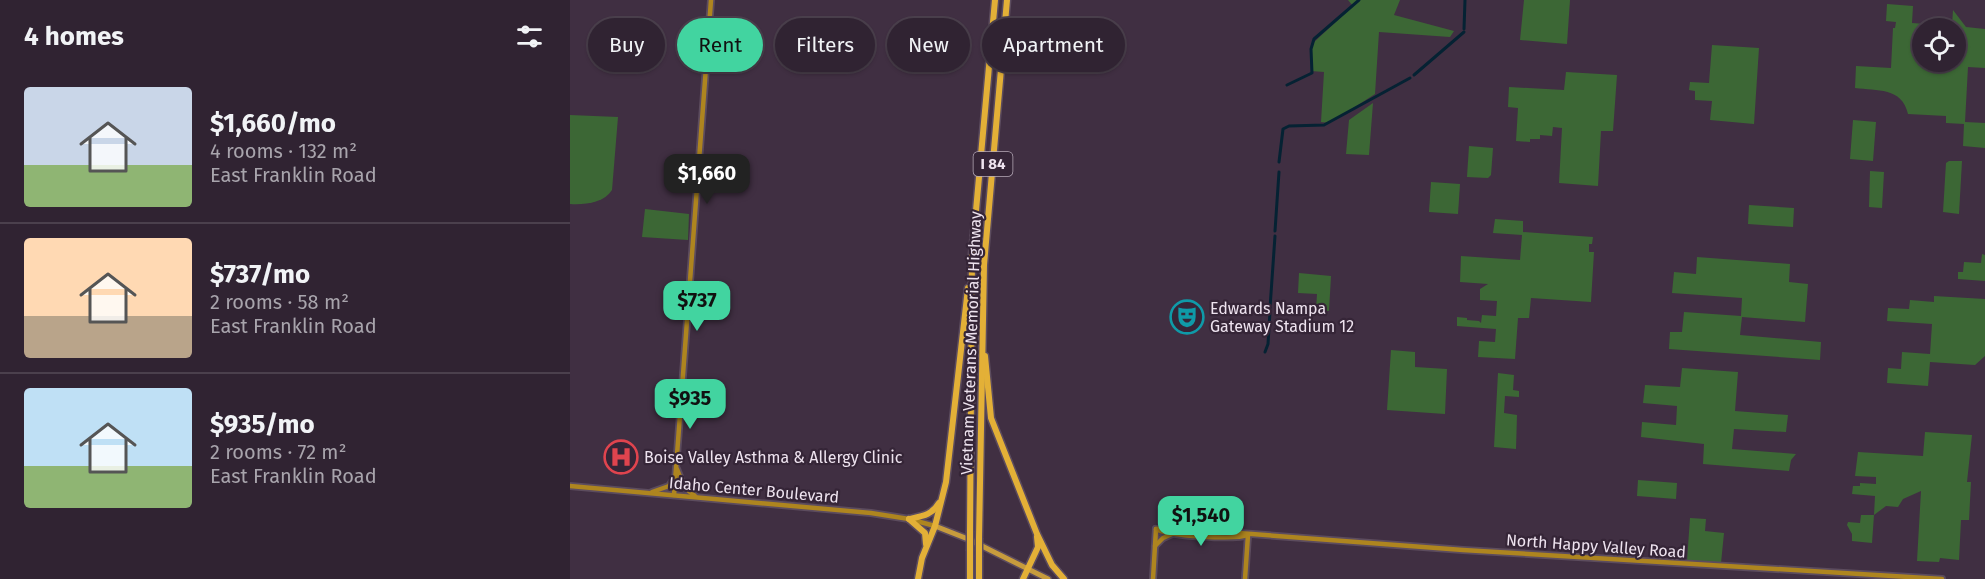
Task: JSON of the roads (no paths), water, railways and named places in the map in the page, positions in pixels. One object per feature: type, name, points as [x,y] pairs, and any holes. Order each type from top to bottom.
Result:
[{"type":"highway","name":"Vietnam Veterans Memorial Highway","points":[[970,579],[972,255],[995,0]]},
{"type":"highway","name":"Vietnam Veterans Memorial Highway","points":[[980,579],[984,265],[1007,0]]},
{"type":"highway","points":[[918,579],[944,497],[972,255]]},
{"type":"highway","points":[[982,329],[991,418],[1037,534],[1052,565],[1064,579]]},
{"type":"highway","points":[[909,519],[930,514],[944,497]]},
{"type":"highway","points":[[909,519],[925,533],[926,548]]},
{"type":"highway","points":[[1023,579],[1038,547],[1037,534]]},
{"type":"main road","points":[[674,495],[711,0]]},
{"type":"main road","points":[[676,467],[684,487],[695,496]]},
{"type":"main road","points":[[650,493],[669,486],[676,476]]},
{"type":"main road","name":"Idaho Center Boulevard","points":[[570,486],[871,513],[935,526]]},
{"type":"main road","points":[[935,526],[968,539],[1048,579]]},
{"type":"main road","name":"North Happy Valley Road","points":[[1156,529],[1161,527],[1214,530],[1242,532],[1248,535]]},
{"type":"main road","points":[[1153,579],[1156,529]]},
{"type":"main road","name":"North Happy Valley Road","points":[[1156,529],[1174,533],[1241,537],[1248,535],[1942,579]]},
{"type":"main road","points":[[1155,546],[1163,538],[1174,533]]},
{"type":"main road","points":[[1245,579],[1248,535]]},
{"type":"waterway","points":[[1287,85],[1312,73],[1311,49],[1314,39],[1359,0]]},
{"type":"waterway","points":[[1464,29],[1465,0]]},
{"type":"waterway","points":[[1414,75],[1464,32]]},
{"type":"waterway","points":[[1279,162],[1283,129],[1289,126],[1324,125],[1410,78]]},
{"type":"waterway","points":[[1275,231],[1279,172]]},
{"type":"waterway","points":[[1270,308],[1275,236]]},
{"type":"waterway","points":[[1265,352],[1268,344],[1270,312]]},
{"type":"place","name":"Edwards Nampa Gateway Stadium 12","points":[[1187,317]]},
{"type":"place","name":"Boise Valley Asthma & Allergy Clinic","points":[[621,457]]}]
